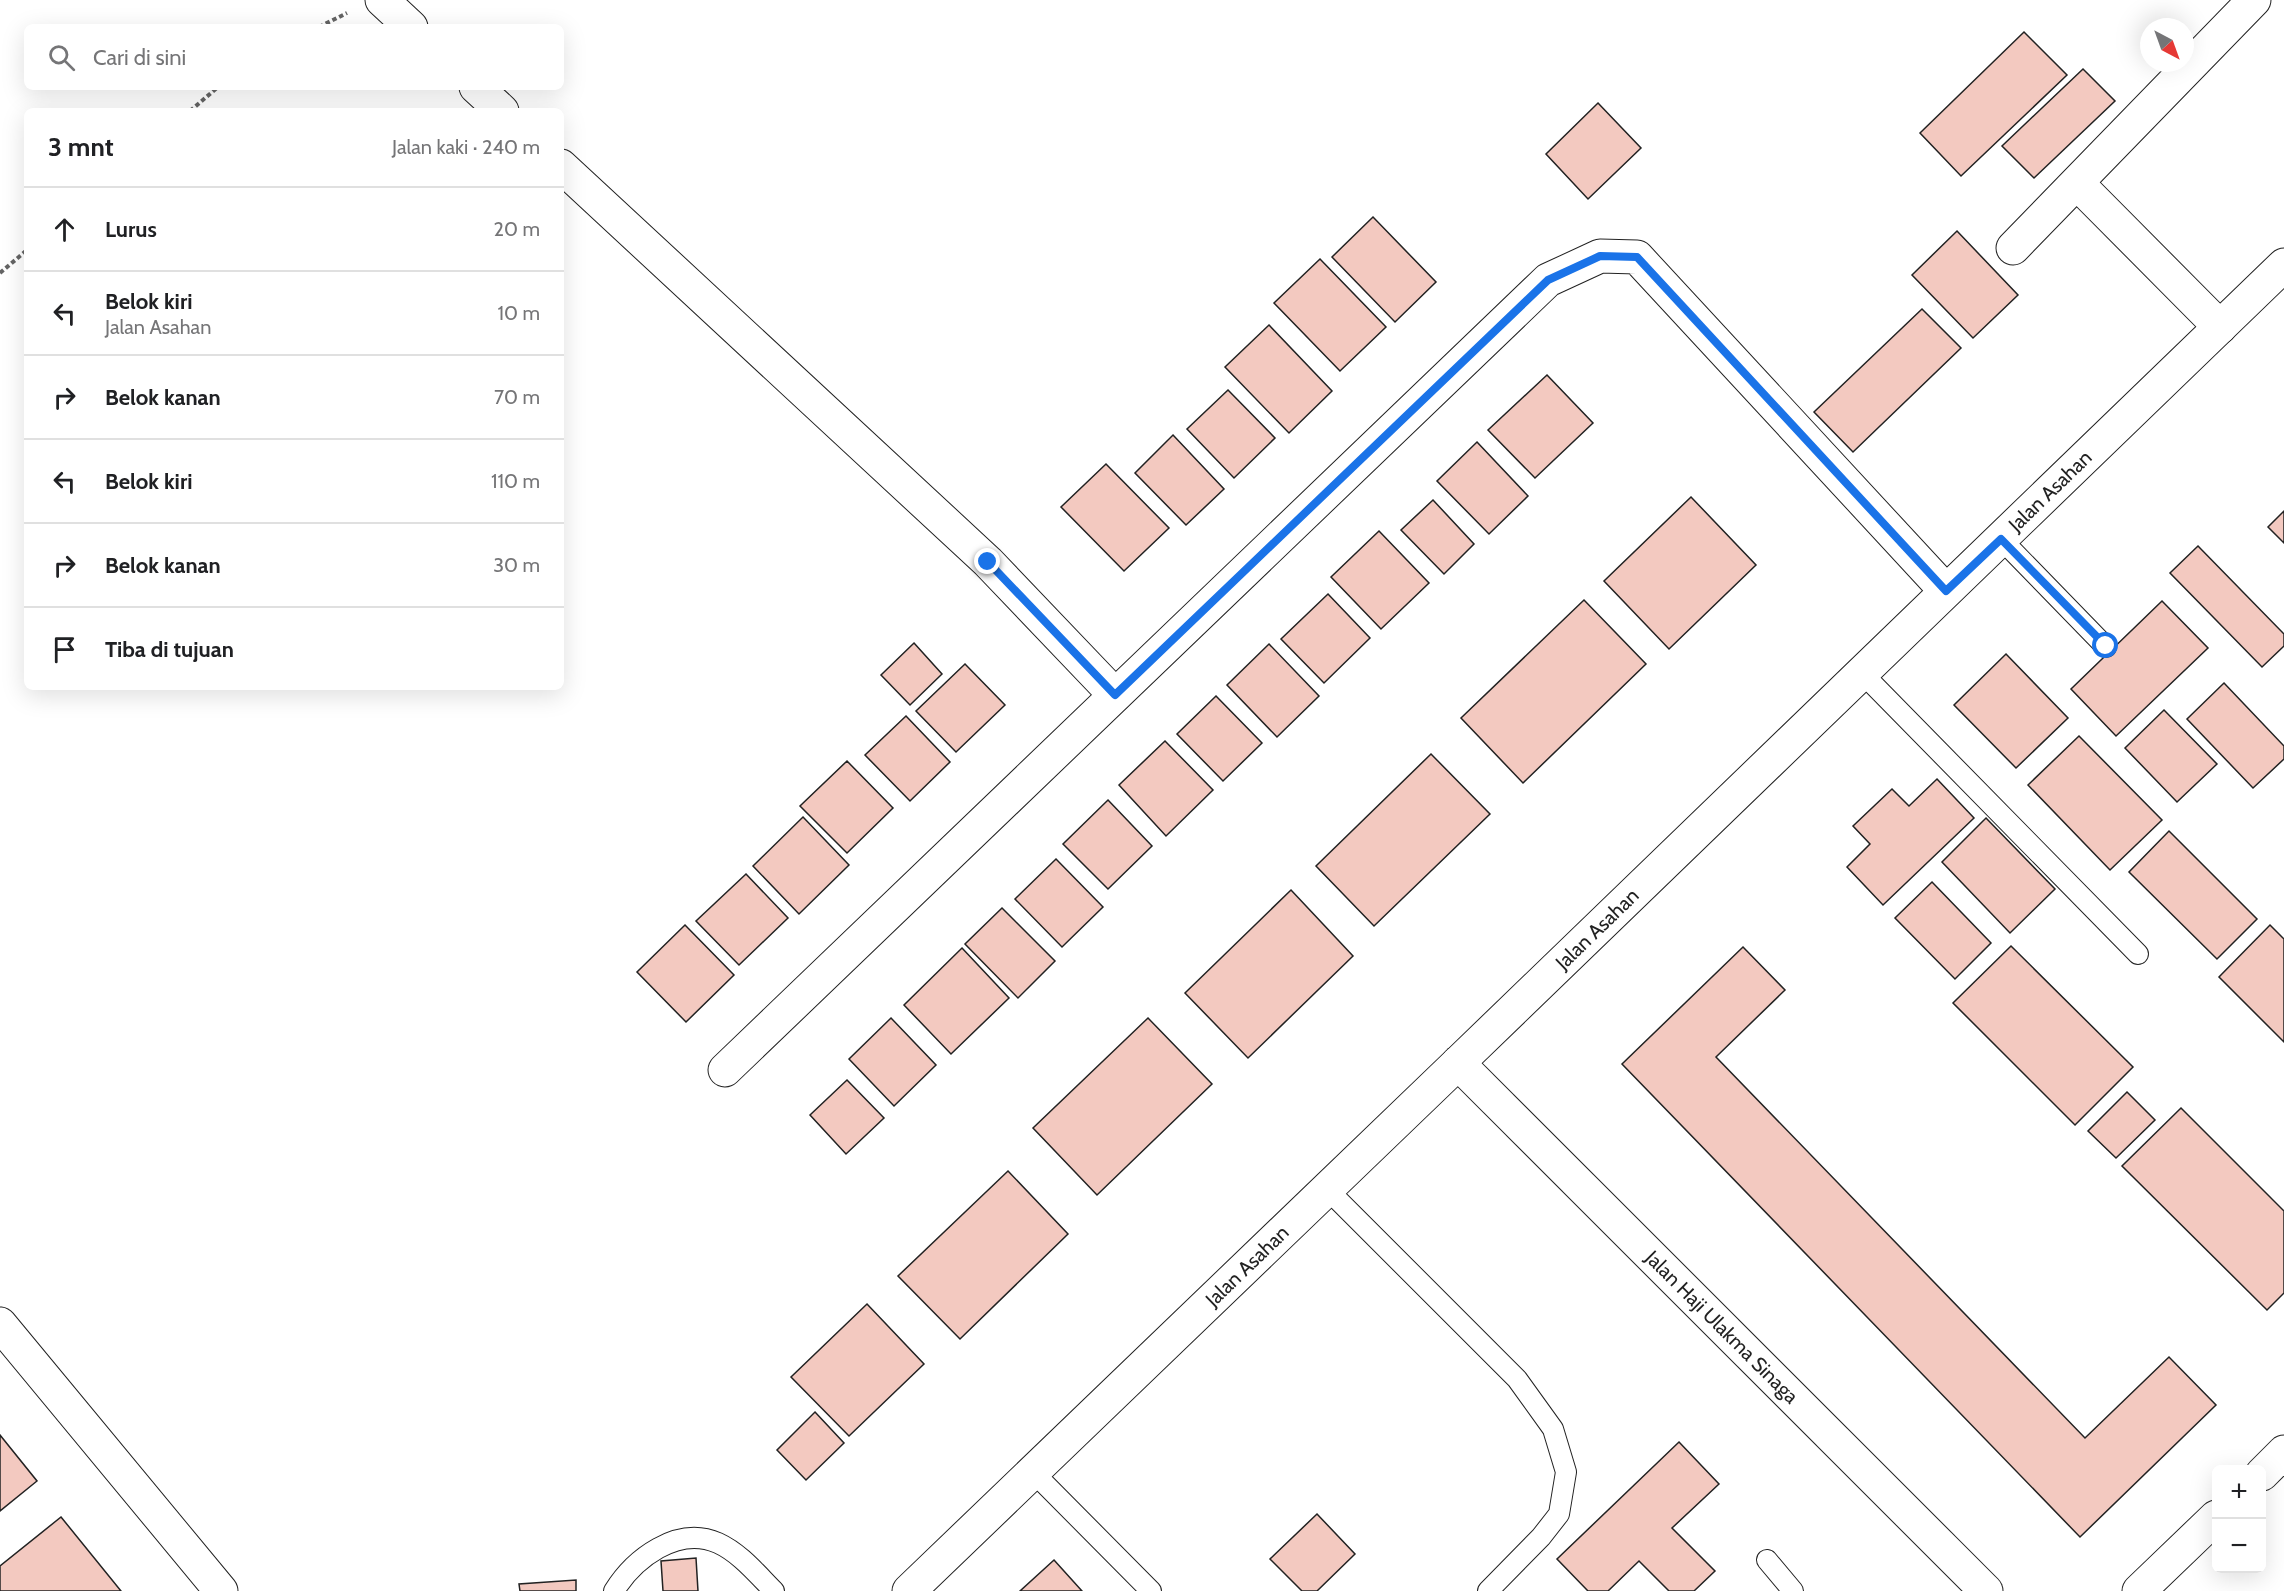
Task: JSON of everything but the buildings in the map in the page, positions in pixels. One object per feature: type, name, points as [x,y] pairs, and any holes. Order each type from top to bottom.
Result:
[{"type":"street","points":[[382,0],[408,24]]},
{"type":"street","points":[[2013,248],[2254,0]]},
{"type":"street","points":[[479,90],[499,108]]},
{"type":"street","points":[[564,169],[988,562],[1115,695]]},
{"type":"street","points":[[2077,183],[2220,327]]},
{"type":"street","points":[[725,1070],[1548,280],[1600,256],[1637,257],[1946,591]]},
{"type":"street","name":"Jalan Asahan","points":[[909,1591],[2284,265]]},
{"type":"street","name":"Jalan Haji Ulakma Sinaga","points":[[1458,1064],[1986,1591]]},
{"type":"street","points":[[0,1324],[221,1591]]},
{"type":"street","points":[[2266,1469],[2284,1452]]},
{"type":"street","points":[[2139,1591],[2215,1519]]},
{"type":"lane","points":[[2001,539],[2106,646]]},
{"type":"lane","points":[[1862,673],[2138,954]]},
{"type":"lane","points":[[1327,1189],[1517,1379],[1553,1429],[1566,1472],[1559,1514],[1541,1537],[1488,1591]]},
{"type":"lane","points":[[1032,1472],[1151,1591]]},
{"type":"lane","points":[[614,1591],[629,1570],[664,1544],[682,1539],[701,1539],[717,1543],[732,1552],[750,1566],[774,1591]]},
{"type":"lane","points":[[1767,1560],[1793,1591]]},
{"type":"path","points":[[194,108],[214,90]]},
{"type":"path","points":[[0,273],[24,253]]},
{"type":"route","points":[[988,562],[1115,695],[1548,280],[1600,256],[1637,257],[1946,591],[2001,539],[2106,646]]}]
